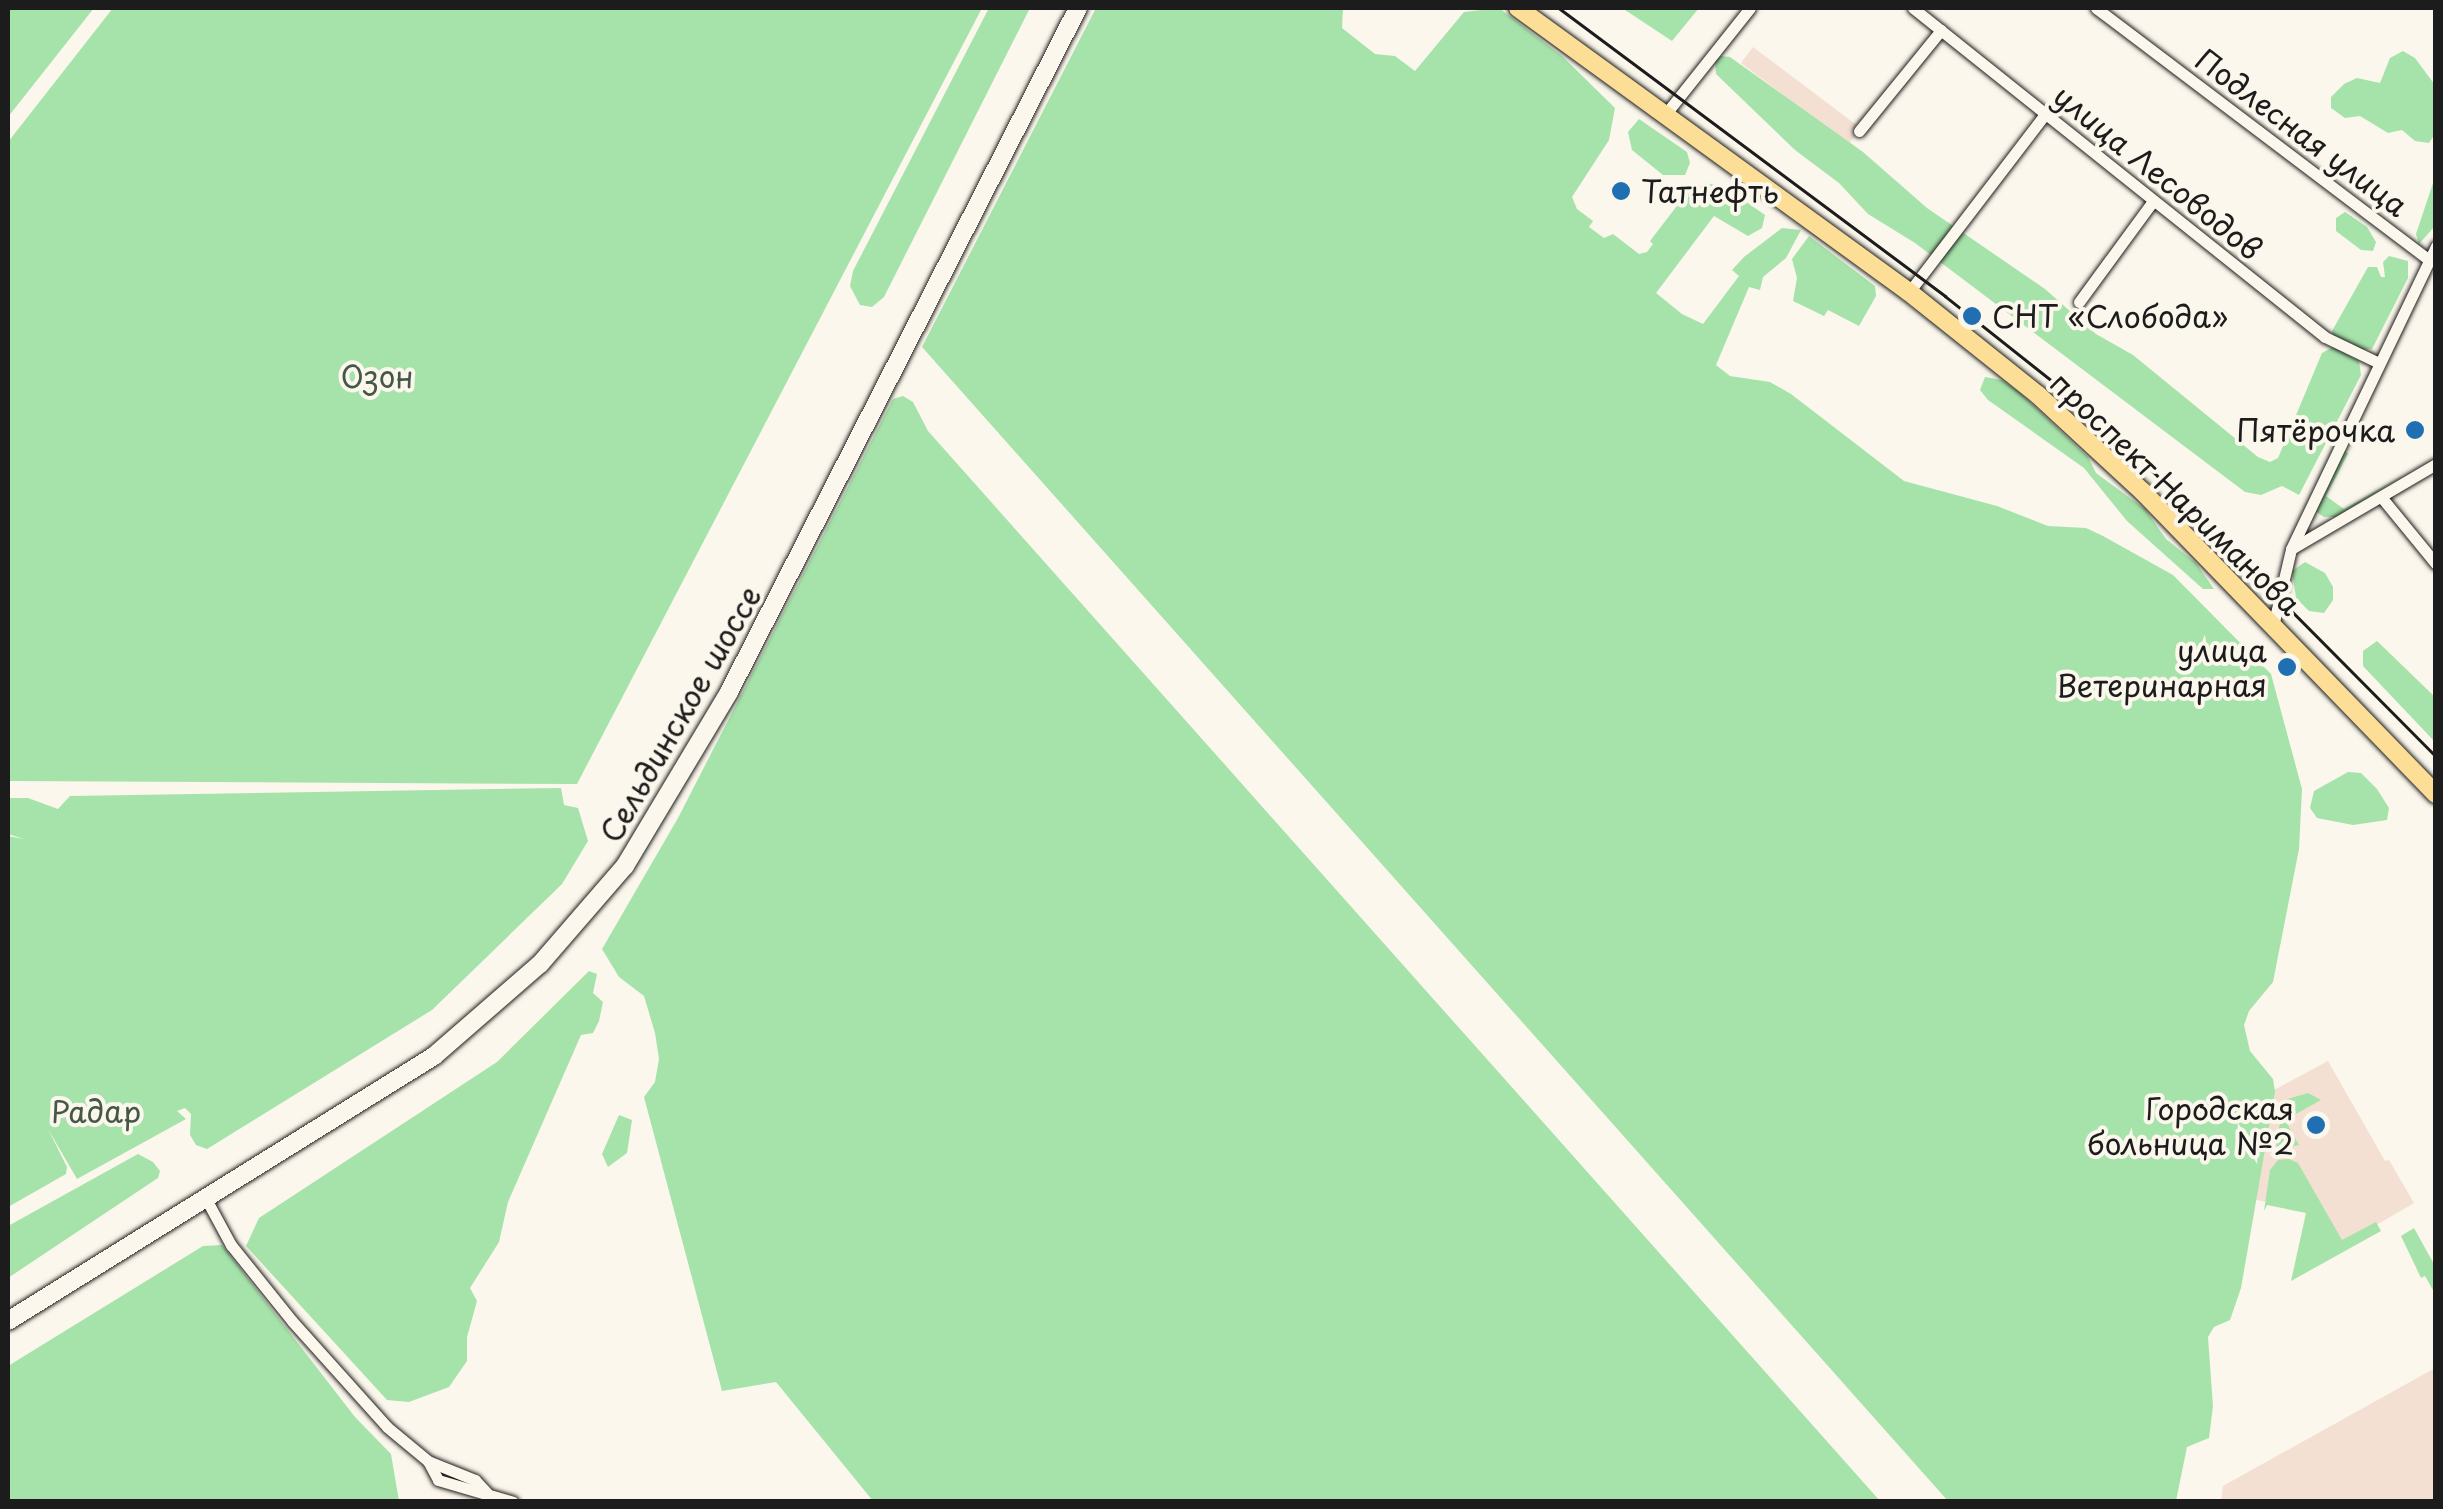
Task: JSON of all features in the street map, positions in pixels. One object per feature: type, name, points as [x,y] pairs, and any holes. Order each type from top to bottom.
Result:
[{"type":"main road","name":"Сельдинское шоссе","points":[[8,1321],[434,1056],[540,964],[625,866],[730,692],[1078,8]]},
{"type":"main road","name":"проспект Нариманова","points":[[1518,8],[1908,292],[2013,374],[2102,454],[2436,794]]},
{"type":"street","points":[[1664,116],[1750,8]]},
{"type":"street","name":"улица Лесоводов","points":[[1913,8],[2325,338],[2379,362]]},
{"type":"street","name":"Подлесная улица","points":[[2096,8],[2428,260]]},
{"type":"street","points":[[1859,131],[1941,30]]},
{"type":"street","points":[[1908,292],[2045,114]]},
{"type":"street","points":[[2078,302],[2153,201]]},
{"type":"street","points":[[2273,626],[2291,549],[2436,246]]},
{"type":"street","points":[[2291,549],[2436,464]]},
{"type":"street","points":[[2382,498],[2436,564]]},
{"type":"street","points":[[205,1196],[231,1246],[292,1321],[387,1427],[428,1461],[438,1480],[513,1502]]},
{"type":"shaded area","points":[[1753,47],[1861,128],[1849,144],[1741,63]]},
{"type":"shaded area","name":"Городская больница №2","points":[[2328,1061],[2385,1161],[2389,1160],[2414,1203],[2327,1254],[2305,1211],[2253,1199],[2274,1090]]},
{"type":"shaded area","points":[[2435,1368],[2435,1501],[2221,1501],[2223,1486]]},
{"type":"green space","points":[[8,8],[94,8],[8,117]]},
{"type":"green space","name":"Озон","points":[[113,8],[982,8],[577,784],[8,781],[8,142]]},
{"type":"green space","points":[[989,8],[1030,8],[884,297],[872,307],[860,305],[850,286],[853,271]]},
{"type":"green space","points":[[1096,8],[1343,8],[1342,28],[1375,54],[1395,56],[1415,71],[1464,12],[1499,8],[1562,56],[1615,108],[1609,140],[1572,197],[1577,209],[1593,221],[1589,227],[1604,238],[1613,234],[1639,254],[1647,252],[1653,244],[1650,241],[1686,194],[1706,183],[1725,187],[1765,215],[1762,228],[1748,236],[1714,216],[1656,293],[1682,314],[1703,324],[1739,276],[1732,270],[1744,257],[1782,228],[1801,230],[1786,258],[1763,277],[1760,290],[1749,287],[1716,365],[1730,376],[1770,382],[1791,394],[1904,481],[1997,506],[2048,526],[2086,528],[2103,536],[2173,575],[2271,674],[2302,789],[2299,849],[2273,982],[2249,1011],[2244,1025],[2250,1051],[2273,1079],[2275,1092],[2241,1288],[2230,1320],[2214,1327],[2208,1337],[2213,1406],[2209,1438],[2187,1447],[2176,1501],[1948,1501],[922,347]]},
{"type":"green space","points":[[1622,8],[1699,8],[1672,41]]},
{"type":"green space","points":[[2403,51],[2415,58],[2435,85],[2435,134],[2429,143],[2415,141],[2402,130],[2388,133],[2360,116],[2345,118],[2331,108],[2331,97],[2344,84],[2357,78],[2380,83],[2390,58]]},
{"type":"green space","points":[[1721,56],[1730,57],[1863,152],[1927,208],[2045,289],[2096,334],[2133,355],[2258,457],[2270,462],[2278,458],[2322,353],[2333,347],[2359,361],[2361,375],[2299,495],[2282,486],[2261,495],[2245,492],[1915,243],[1868,214],[1839,183],[1795,150],[1716,74],[1715,61]]},
{"type":"green space","points":[[1639,119],[1687,152],[1690,163],[1685,175],[1663,175],[1632,150],[1628,132]]},
{"type":"green space","points":[[2435,177],[2435,226],[2419,244],[2416,234]]},
{"type":"green space","points":[[2345,212],[2367,227],[2376,242],[2373,251],[2361,250],[2336,231],[2336,218]]},
{"type":"green space","points":[[1809,236],[1875,286],[1876,296],[1859,326],[1828,310],[1824,316],[1793,301],[1797,278],[1792,259]]},
{"type":"green space","points":[[2389,256],[2408,261],[2408,278],[2372,349],[2358,350],[2352,343],[2333,337],[2332,331],[2368,267],[2377,267],[2381,277],[2385,277],[2383,262]]},
{"type":"green space","points":[[1985,377],[2002,380],[2020,393],[2088,457],[2096,473],[2145,509],[2166,539],[2196,563],[2214,589],[2203,589],[2127,521],[2084,468],[1988,400],[1980,390]]},
{"type":"green space","points":[[903,396],[913,402],[928,431],[1880,1501],[873,1501],[776,1382],[722,1391],[644,1097],[655,1082],[659,1059],[655,1033],[644,996],[619,977],[602,949],[678,818],[893,399]]},
{"type":"green space","points":[[2343,448],[2348,454],[2326,496],[2344,509],[2404,475],[2336,517],[2324,517],[2315,511]]},
{"type":"green space","points":[[2305,562],[2325,573],[2333,587],[2333,600],[2324,613],[2309,611],[2296,598],[2292,571]]},
{"type":"green space","points":[[2377,641],[2435,697],[2435,742],[2363,666],[2363,651]]},
{"type":"green space","points":[[2348,772],[2361,773],[2377,789],[2389,808],[2387,820],[2353,825],[2317,818],[2310,808],[2314,791]]},
{"type":"green space","name":"Радар","points":[[561,788],[564,805],[578,808],[588,841],[562,884],[432,1010],[207,1149],[196,1145],[190,1135],[191,1114],[185,1108],[177,1111],[186,1119],[77,1179],[48,1129],[67,1167],[66,1174],[8,1207],[8,836],[24,839],[8,834],[8,798],[28,798],[58,809],[70,796]]},
{"type":"green space","points":[[589,971],[597,974],[593,993],[603,1002],[599,1021],[593,1033],[581,1035],[508,1202],[499,1242],[470,1288],[477,1301],[467,1337],[467,1361],[449,1387],[409,1402],[387,1400],[246,1246],[259,1218],[497,1062]]},
{"type":"green space","points":[[2308,1093],[2321,1100],[2285,1120],[2299,1145],[2279,1149],[2276,1145],[2284,1100]]},
{"type":"green space","points":[[619,1115],[632,1120],[627,1153],[608,1167],[602,1154]]},
{"type":"green space","points":[[138,1154],[153,1162],[160,1171],[158,1178],[8,1278],[8,1226]]},
{"type":"green space","points":[[2278,1160],[2298,1163],[2342,1240],[2376,1222],[2381,1231],[2291,1281],[2306,1213],[2267,1205],[2264,1211],[2270,1170]]},
{"type":"green space","points":[[2414,1228],[2435,1266],[2433,1290],[2425,1276],[2421,1278],[2401,1236]]},
{"type":"green space","points":[[222,1245],[355,1417],[391,1454],[399,1501],[8,1501],[8,1366],[203,1246]]},
{"type":"tram line","points":[[1559,8],[1945,296],[2105,423],[2436,756]]},
{"type":"place","name":"Татнефть","points":[[1621,191]]},
{"type":"place","name":"СНТ «Слобода»","points":[[1972,316]]},
{"type":"place","name":"Пятёрочка","points":[[2415,430]]},
{"type":"place","name":"улица Ветеринарная","points":[[2287,667]]},
{"type":"place","name":"Городская больница №2","points":[[2316,1125]]}]
